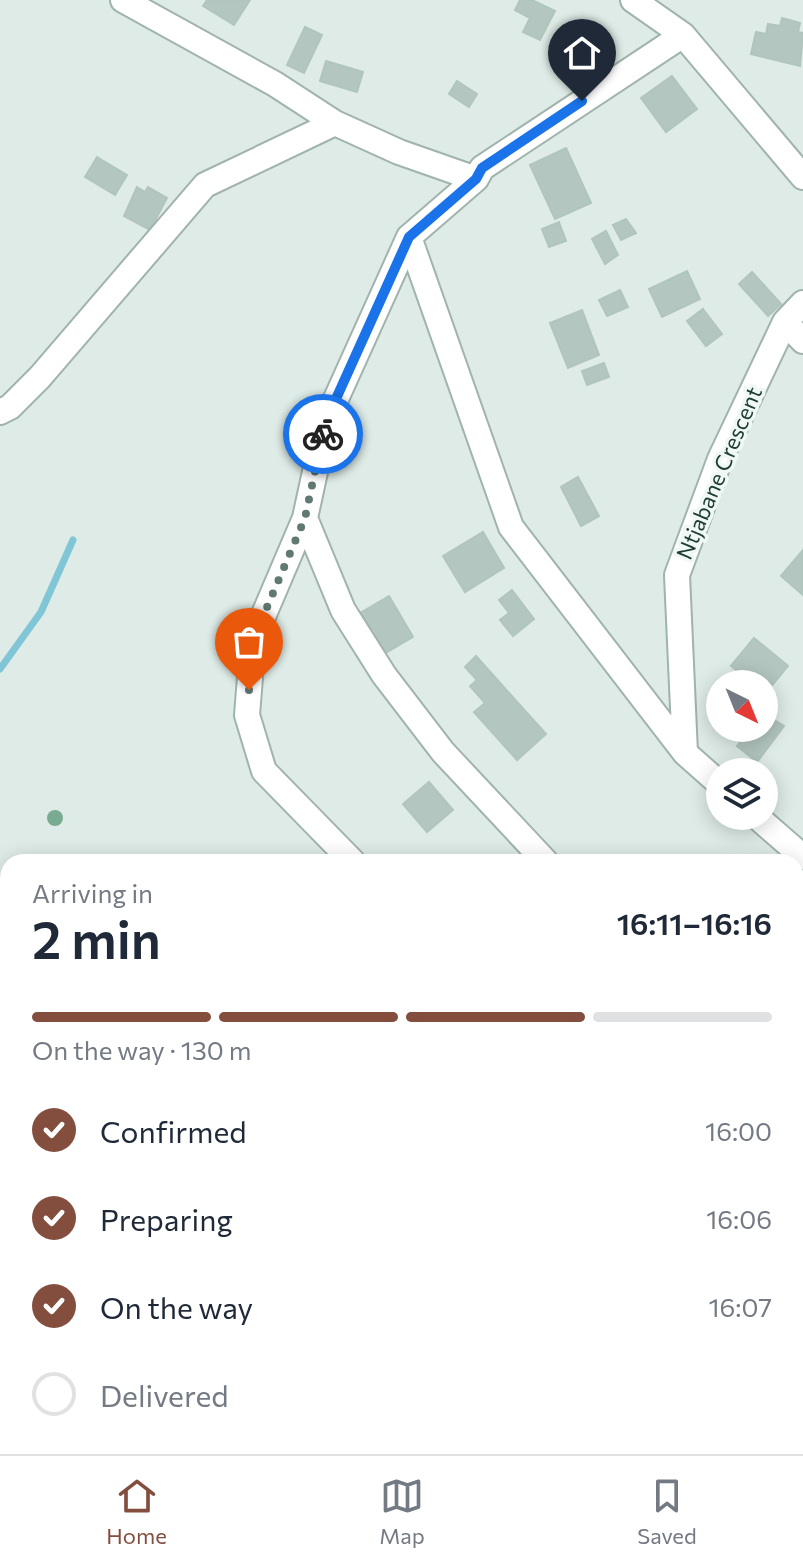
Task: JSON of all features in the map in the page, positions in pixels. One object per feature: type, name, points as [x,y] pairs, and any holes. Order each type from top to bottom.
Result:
[{"type":"street","points":[[633,0],[683,35],[803,177]]},
{"type":"street","points":[[130,2],[275,84],[335,123],[399,152],[476,179]]},
{"type":"street","points":[[345,854],[264,771],[247,715],[253,640],[305,518],[326,421],[409,237],[476,179],[482,168],[683,35]]},
{"type":"street","points":[[0,412],[10,407],[40,377],[205,185],[335,123]]},
{"type":"street","points":[[409,237],[511,527],[685,753],[706,772]]},
{"type":"street","name":"Ntjabane Crescent","points":[[685,753],[677,575],[720,459],[785,322],[803,303]]},
{"type":"street","points":[[785,322],[803,341]]},
{"type":"street","points":[[305,518],[343,610],[384,675],[443,752],[539,854]]},
{"type":"street","points":[[773,830],[802,853]]},
{"type":"building","points":[[207,0],[250,0],[234,25],[203,6]]},
{"type":"building","points":[[520,0],[532,0],[555,11],[540,40],[523,32],[530,18],[515,10]]},
{"type":"building","points":[[782,18],[800,23],[798,32],[803,33],[800,66],[751,54],[756,32],[766,34],[768,24],[780,26]]},
{"type":"building","points":[[305,27],[322,35],[304,73],[287,65]]},
{"type":"building","points":[[326,61],[363,72],[357,92],[320,81]]},
{"type":"building","points":[[672,76],[697,109],[666,132],[641,98]]},
{"type":"building","points":[[457,81],[477,94],[469,107],[449,94]]},
{"type":"building","points":[[566,148],[591,203],[555,219],[530,165]]},
{"type":"building","points":[[97,157],[127,175],[115,195],[85,177]]},
{"type":"building","points":[[137,187],[145,192],[148,187],[167,198],[150,230],[124,216]]},
{"type":"building","points":[[626,219],[636,233],[621,240],[613,225]]},
{"type":"building","points":[[559,222],[566,241],[549,247],[542,229]]},
{"type":"building","points":[[606,231],[618,255],[605,264],[592,239]]},
{"type":"building","points":[[687,271],[700,299],[662,317],[649,289]]},
{"type":"building","points":[[752,272],[781,304],[768,316],[739,284]]},
{"type":"building","points":[[620,290],[628,307],[607,316],[599,300]]},
{"type":"building","points":[[703,309],[722,334],[706,346],[687,321]]},
{"type":"building","points":[[582,310],[599,355],[568,368],[550,323]]},
{"type":"building","points":[[604,363],[609,377],[587,385],[582,371]]},
{"type":"building","points":[[578,477],[599,516],[581,526],[561,487]]},
{"type":"building","points":[[483,532],[504,568],[465,592],[443,556]]},
{"type":"building","points":[[803,550],[803,595],[781,576]]},
{"type":"building","points":[[512,590],[534,619],[513,636],[500,620],[509,613],[499,600]]},
{"type":"building","points":[[389,596],[413,637],[384,654],[360,613]]},
{"type":"building","points":[[754,638],[788,666],[778,678],[778,670],[736,670],[731,666]]},
{"type":"building","points":[[476,656],[546,734],[517,760],[474,712],[485,703],[470,686],[477,680],[465,667]]},
{"type":"building","points":[[740,742],[772,742],[760,758],[752,758],[737,746]]},
{"type":"building","points":[[429,782],[453,810],[427,832],[403,804]]},
{"type":"waterway","points":[[0,669],[41,612],[73,540]]},
{"type":"way so far","points":[[249,690],[253,640],[305,518],[323,434]]},
{"type":"route","points":[[323,434],[372,315],[409,237],[476,179],[482,168],[582,101]]}]
